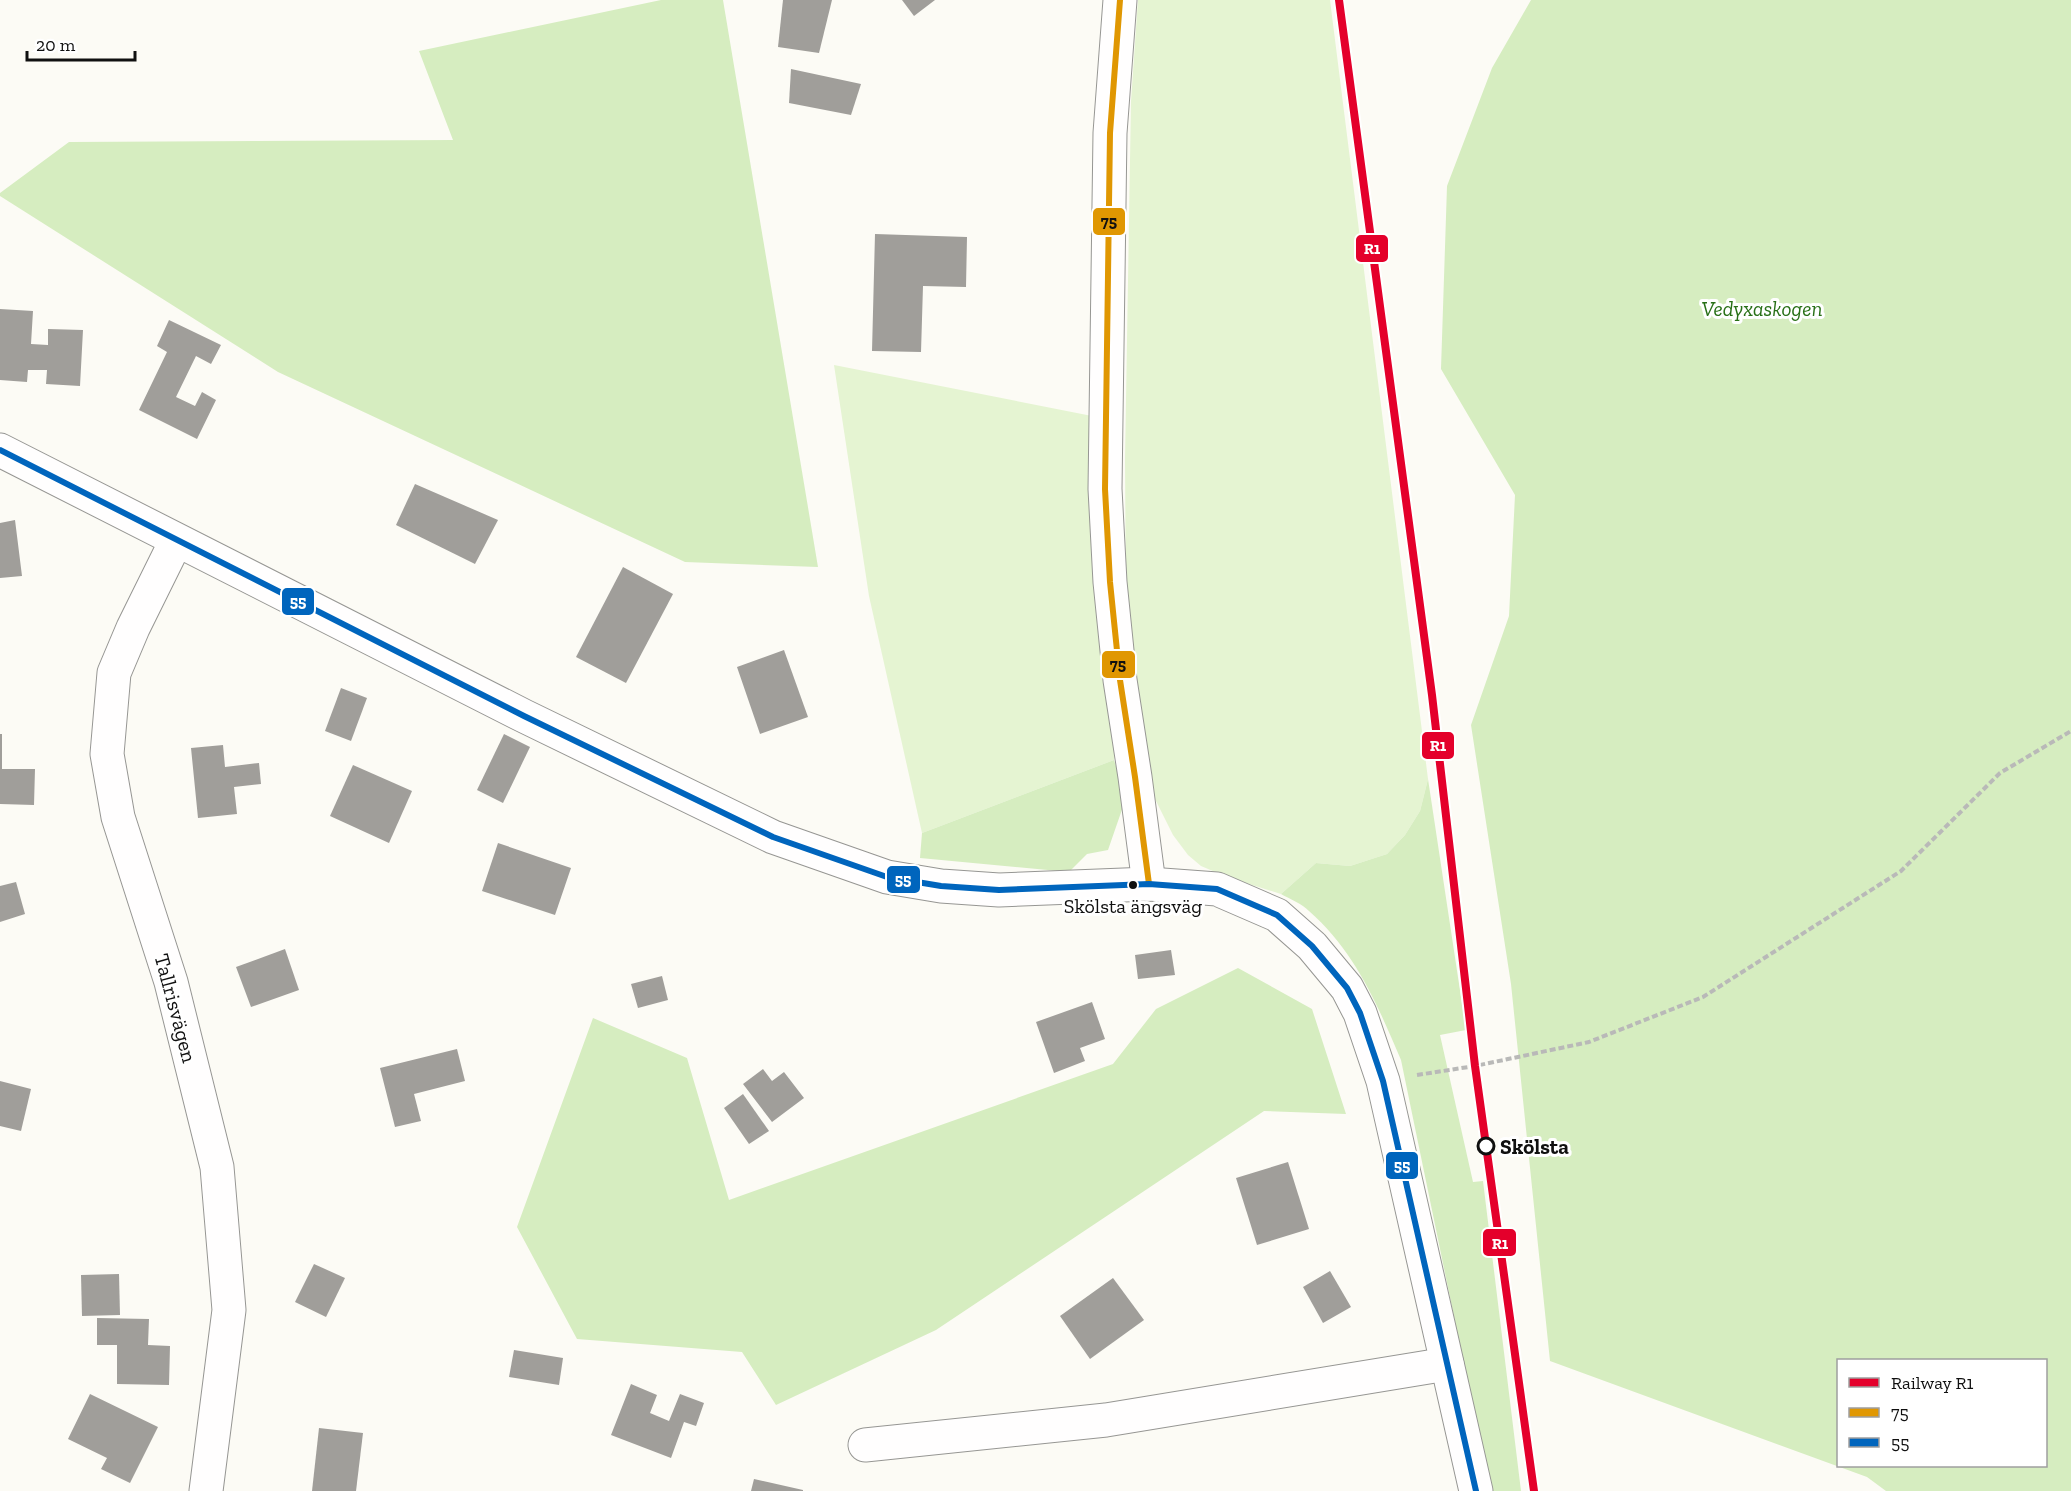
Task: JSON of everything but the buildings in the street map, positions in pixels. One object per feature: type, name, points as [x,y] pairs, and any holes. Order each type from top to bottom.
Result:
[{"type":"street","points":[[1120,0],[1110,133],[1105,489],[1110,582],[1120,680],[1136,777],[1149,884]]},
{"type":"street","points":[[0,450],[556,732],[773,837],[887,877],[941,886],[999,890],[1149,884],[1217,889],[1277,915],[1312,946],[1347,988],[1360,1013],[1383,1081],[1476,1491]]},
{"type":"street","name":"Tallrisvägen","points":[[176,541],[133,628],[114,673],[107,754],[118,817],[171,982],[217,1167],[229,1310],[206,1491]]},
{"type":"street","points":[[865,1445],[1106,1420],[1447,1364]]},
{"type":"path","points":[[1383,1081],[1458,1069],[1589,1042],[1703,997],[1901,871],[2000,774],[2071,731]]},
{"type":"green space","points":[[661,0],[723,0],[818,567],[685,562],[278,372],[0,196],[0,193],[69,142],[453,140],[419,51]]},
{"type":"green space","points":[[1138,0],[1330,0],[1428,779],[1420,811],[1405,835],[1387,854],[1350,866],[1316,863],[1281,894],[1227,877],[1201,866],[1188,855],[1173,835],[1154,797],[1146,767],[1126,606],[1125,460],[1131,101]]},
{"type":"green space","name":"Vedyxaskogen","points":[[1531,0],[2071,0],[2071,1491],[1886,1491],[1867,1477],[1840,1467],[2047,1467],[2047,1359],[1837,1359],[1837,1466],[1550,1361],[1511,984],[1471,725],[1509,616],[1515,495],[1441,369],[1447,186],[1492,68]]},
{"type":"green space","points":[[834,365],[1092,416],[1116,752],[1114,760],[922,833],[869,596]]},
{"type":"green space","points":[[1114,760],[1126,798],[1108,850],[1087,854],[1069,872],[920,858],[922,833]]},
{"type":"green space","points":[[1428,779],[1466,1030],[1440,1035],[1473,1182],[1483,1181],[1521,1491],[1490,1491],[1401,1060],[1364,980],[1340,944],[1306,908],[1281,894],[1316,863],[1350,866],[1387,854],[1405,835],[1420,811]]},
{"type":"green space","points":[[1238,968],[1312,1009],[1346,1114],[1264,1111],[936,1330],[776,1405],[742,1352],[577,1339],[517,1227],[593,1018],[687,1058],[729,1200],[1113,1064],[1156,1009]]},
{"type":"rail line","name":"R1","points":[[1339,0],[1432,695],[1475,1066],[1534,1491]]},
{"type":"transit line","name":"75","points":[[1120,0],[1110,133],[1105,489],[1110,582],[1120,680],[1149,884]]},
{"type":"transit line","name":"55","points":[[0,450],[524,716],[773,837],[887,877],[941,886],[999,890],[1149,884],[1217,889],[1277,915],[1312,946],[1347,988],[1360,1013],[1383,1081],[1476,1491]]},
{"type":"place","name":"Skölsta ängsväg","points":[[1133,885]]},
{"type":"place","name":"Skölsta","points":[[1486,1146]]}]
